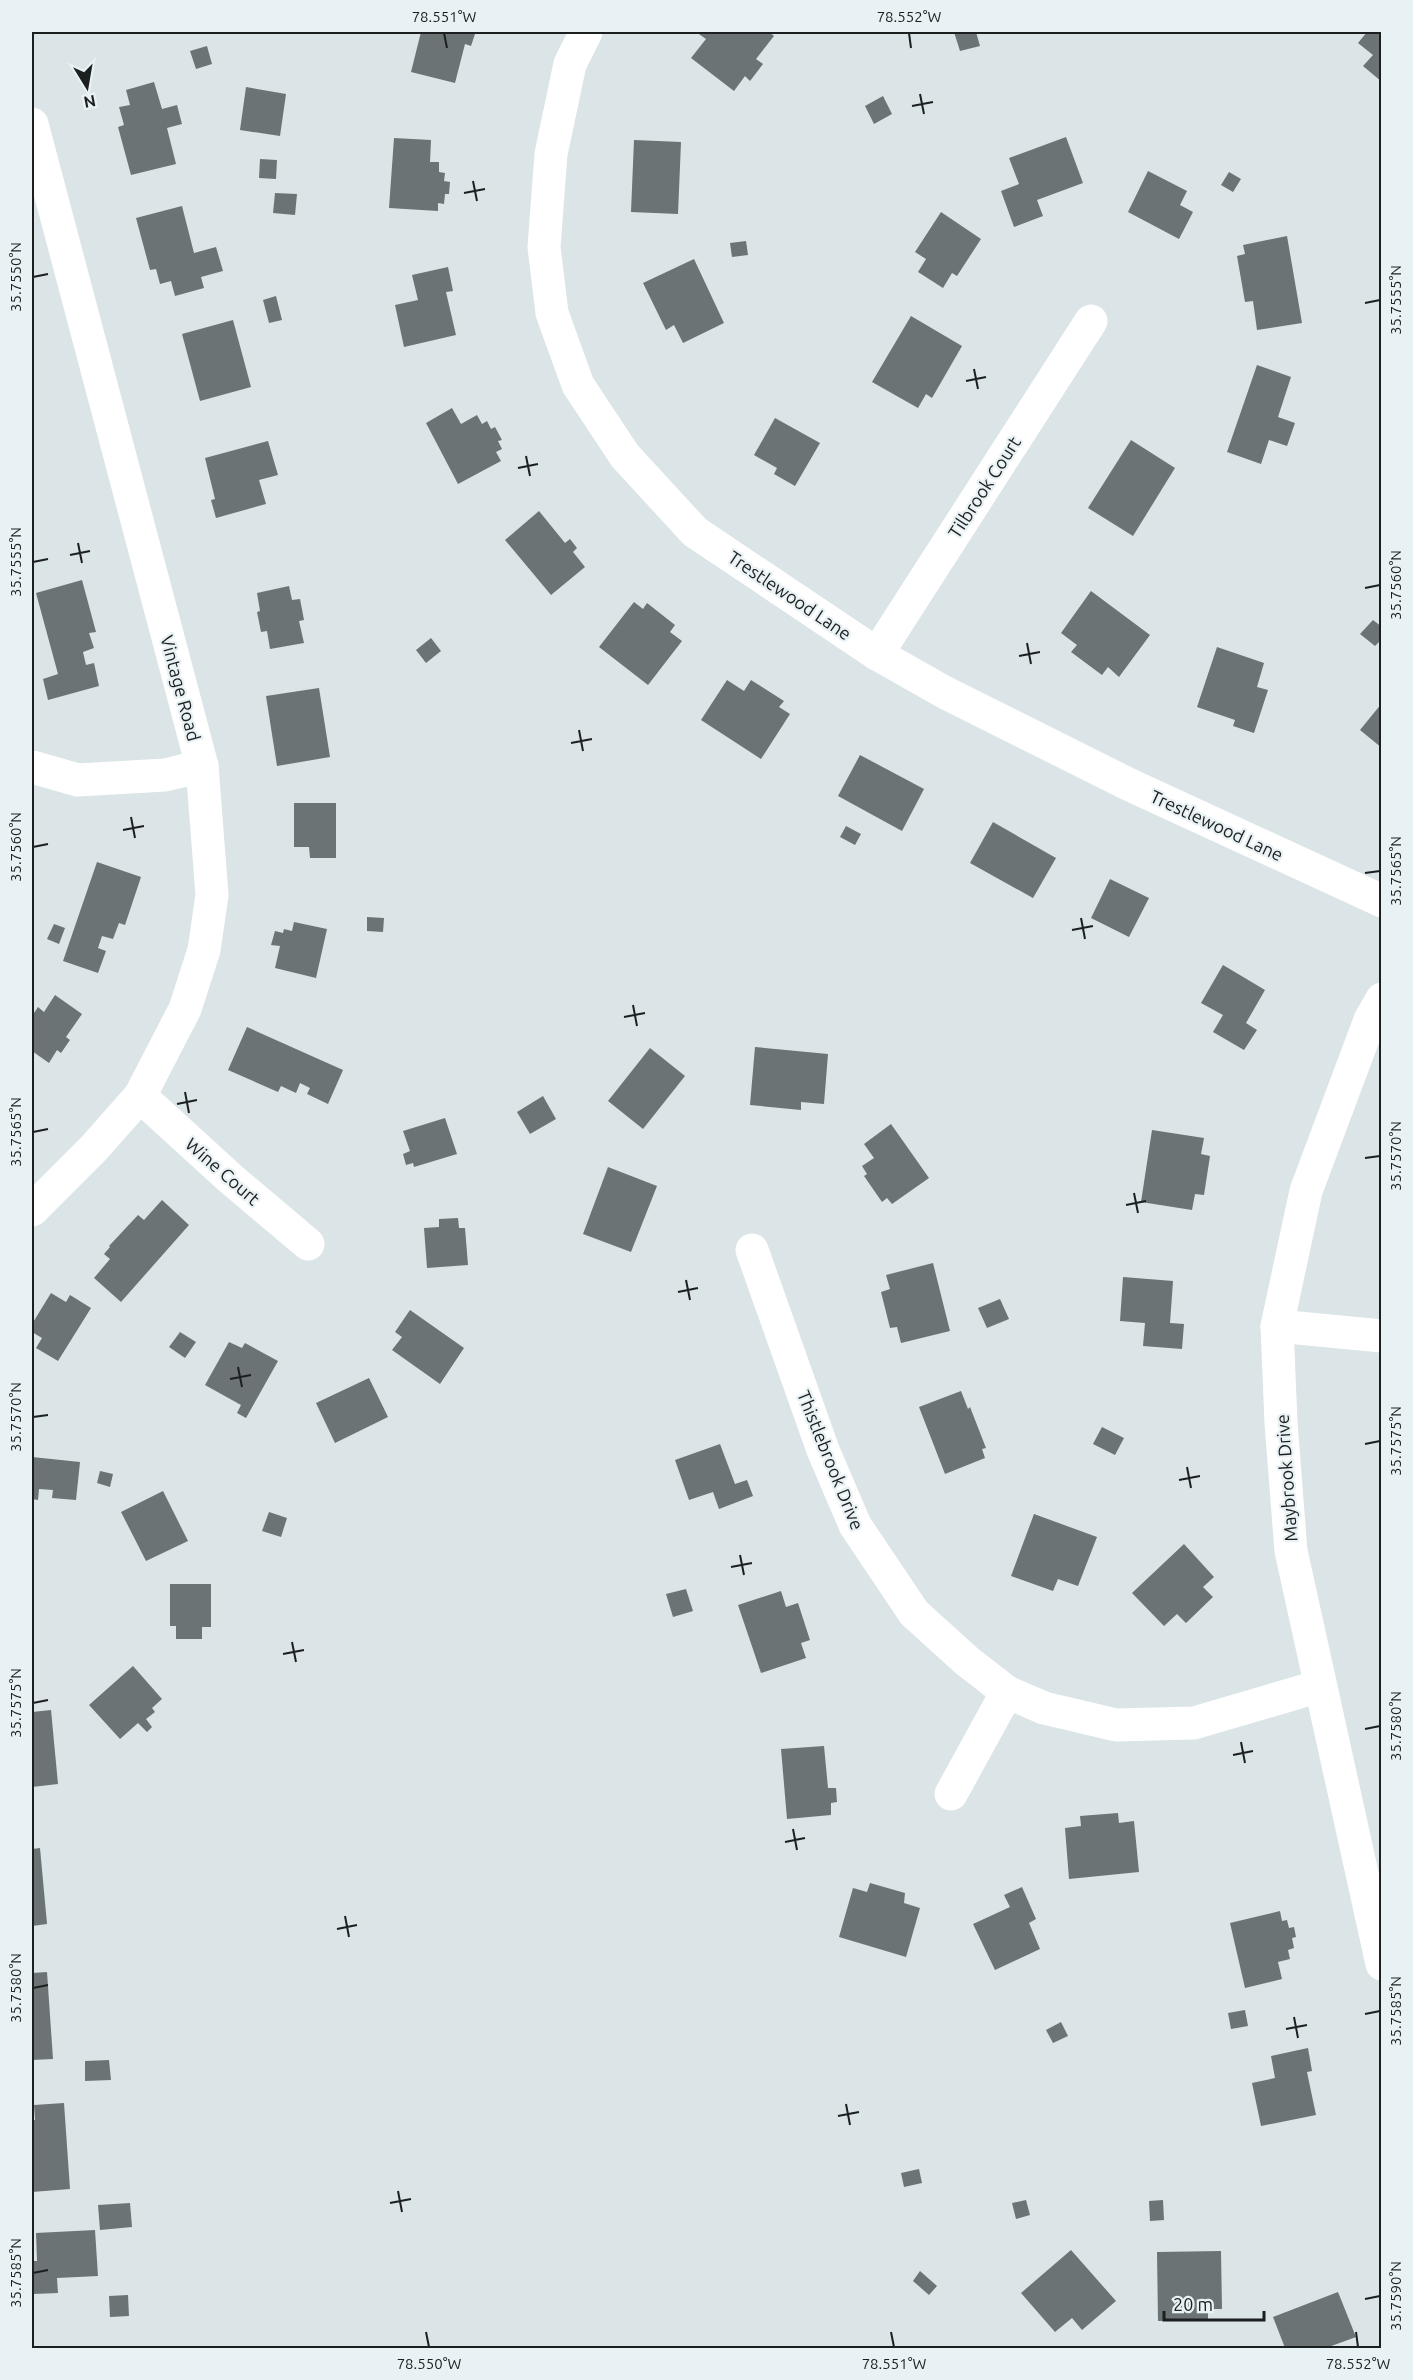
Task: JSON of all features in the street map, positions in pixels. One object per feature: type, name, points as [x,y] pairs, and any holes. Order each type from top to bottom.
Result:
[{"type":"street","name":"Trestlewood Lane","points":[[586,32],[570,64],[550,154],[544,247],[552,313],[578,385],[625,456],[694,532],[877,654],[944,692],[1128,784],[1382,901]]},
{"type":"street","name":"Vintage Road","points":[[32,124],[202,766],[212,895],[204,950],[185,1009],[140,1096],[94,1148],[32,1210]]},
{"type":"street","name":"Tilbrook Court","points":[[877,654],[1090,321]]},
{"type":"street","points":[[32,767],[78,780],[165,775],[202,766]]},
{"type":"street","name":"Maybrook Drive","points":[[1382,999],[1371,1020],[1306,1191],[1277,1326],[1281,1423],[1291,1551],[1382,1964]]},
{"type":"street","name":"Wine Court","points":[[140,1096],[231,1179],[308,1244]]},
{"type":"street","name":"Thistlebrook Drive","points":[[752,1250],[823,1450],[855,1525],[914,1613],[967,1661],[1006,1692],[1044,1708],[1116,1725],[1194,1723],[1320,1686]]},
{"type":"street","points":[[1277,1326],[1382,1336]]},
{"type":"street","points":[[951,1794],[1006,1692]]},
{"type":"building","points":[[421,32],[475,34],[471,46],[465,44],[455,83],[411,72]]},
{"type":"building","points":[[696,32],[769,32],[774,36],[756,59],[763,64],[750,81],[745,76],[734,91],[691,58],[706,39]]},
{"type":"building","points":[[954,32],[976,32],[980,46],[960,51]]},
{"type":"building","points":[[1367,32],[1382,32],[1382,82],[1363,66],[1373,55],[1358,43]]},
{"type":"building","points":[[207,46],[212,64],[196,69],[190,51]]},
{"type":"building","points":[[154,82],[162,109],[177,105],[182,124],[167,128],[176,164],[131,175],[118,127],[124,125],[119,107],[130,105],[126,90]]},
{"type":"building","points":[[246,87],[286,94],[280,136],[240,130]]},
{"type":"building","points":[[883,96],[892,114],[874,124],[865,106]]},
{"type":"building","points":[[1066,137],[1083,183],[1037,200],[1043,216],[1014,227],[1001,191],[1019,184],[1009,158]]},
{"type":"building","points":[[394,138],[431,140],[430,162],[439,162],[439,172],[445,173],[444,181],[450,182],[449,194],[445,194],[444,204],[438,203],[438,211],[389,208]]},
{"type":"building","points":[[634,140],[681,142],[678,214],[631,212]]},
{"type":"building","points":[[260,159],[277,160],[276,179],[259,178]]},
{"type":"building","points":[[1148,171],[1187,191],[1180,205],[1193,212],[1179,239],[1128,212]]},
{"type":"building","points":[[1229,172],[1241,179],[1233,192],[1221,185]]},
{"type":"building","points":[[275,193],[297,194],[295,215],[273,213]]},
{"type":"building","points":[[182,206],[194,253],[216,247],[223,271],[201,277],[204,288],[175,296],[171,281],[160,284],[156,269],[150,270],[136,218]]},
{"type":"building","points":[[941,212],[981,239],[957,276],[952,273],[943,288],[918,272],[926,259],[915,252]]},
{"type":"building","points":[[1287,236],[1302,323],[1257,330],[1253,301],[1245,302],[1237,256],[1245,254],[1243,245]]},
{"type":"building","points":[[746,241],[748,255],[732,257],[730,243]]},
{"type":"building","points":[[694,259],[724,323],[683,343],[674,325],[666,330],[643,283]]},
{"type":"building","points":[[448,267],[453,291],[446,292],[456,335],[404,347],[395,305],[418,300],[412,275]]},
{"type":"building","points":[[276,296],[282,320],[269,323],[263,300]]},
{"type":"building","points":[[911,316],[962,346],[932,398],[926,394],[918,408],[872,382]]},
{"type":"building","points":[[233,320],[251,387],[200,401],[182,334]]},
{"type":"building","points":[[1257,365],[1291,377],[1278,417],[1295,423],[1287,446],[1269,440],[1261,464],[1227,452]]},
{"type":"building","points":[[452,408],[461,424],[477,415],[482,424],[487,421],[491,429],[495,427],[502,440],[498,441],[502,449],[496,452],[501,461],[458,484],[426,423]]},
{"type":"building","points":[[775,418],[820,443],[795,486],[774,474],[777,468],[754,455]]},
{"type":"building","points":[[1131,440],[1175,468],[1133,536],[1088,508]]},
{"type":"building","points":[[268,441],[278,475],[259,480],[266,504],[216,518],[211,500],[215,499],[205,458]]},
{"type":"building","points":[[539,511],[565,543],[570,539],[577,548],[573,552],[585,567],[551,595],[505,540]]},
{"type":"building","points":[[82,580],[96,632],[89,633],[94,648],[83,652],[86,665],[94,663],[99,686],[48,700],[43,679],[58,674],[36,593]]},
{"type":"building","points":[[289,586],[292,600],[300,599],[304,620],[299,621],[304,643],[270,649],[267,631],[261,632],[257,612],[260,611],[257,593]]},
{"type":"building","points":[[1091,591],[1150,635],[1119,677],[1108,667],[1102,675],[1071,652],[1077,645],[1061,633]]},
{"type":"building","points":[[634,602],[643,609],[647,603],[675,625],[670,632],[682,641],[648,685],[599,647]]},
{"type":"building","points":[[1373,620],[1382,627],[1382,639],[1375,646],[1360,634]]},
{"type":"building","points":[[431,638],[441,651],[426,663],[416,650]]},
{"type":"building","points":[[1217,647],[1264,663],[1257,687],[1268,690],[1254,733],[1233,726],[1235,720],[1197,707]]},
{"type":"building","points":[[727,680],[744,691],[751,680],[784,701],[779,707],[790,714],[761,759],[701,720]]},
{"type":"building","points":[[319,688],[330,757],[277,766],[266,696]]},
{"type":"building","points":[[1382,703],[1382,748],[1360,730]]},
{"type":"building","points":[[860,755],[924,789],[902,831],[838,796]]},
{"type":"building","points":[[294,803],[336,803],[336,858],[310,858],[309,847],[294,847]]},
{"type":"building","points":[[993,822],[1056,858],[1033,898],[970,863]]},
{"type":"building","points":[[846,826],[861,834],[855,845],[840,837]]},
{"type":"building","points":[[97,862],[141,877],[125,925],[119,923],[113,939],[102,936],[98,948],[106,951],[98,973],[63,961]]},
{"type":"building","points":[[1110,879],[1149,898],[1129,937],[1091,918]]},
{"type":"building","points":[[367,917],[384,918],[383,932],[367,931]]},
{"type":"building","points":[[294,922],[327,929],[316,978],[275,968],[280,946],[271,945],[275,931],[283,933],[284,929],[292,931]]},
{"type":"building","points":[[54,924],[65,928],[59,944],[47,939]]},
{"type":"building","points":[[1223,965],[1265,990],[1246,1023],[1257,1030],[1244,1050],[1213,1032],[1223,1015],[1201,1003]]},
{"type":"building","points":[[55,995],[82,1014],[66,1037],[70,1040],[61,1053],[57,1050],[49,1063],[32,1051],[32,1016],[38,1007],[44,1012]]},
{"type":"building","points":[[247,1027],[343,1070],[328,1104],[307,1094],[310,1088],[300,1083],[296,1093],[281,1086],[278,1092],[228,1070]]},
{"type":"building","points":[[755,1047],[828,1054],[824,1104],[801,1102],[801,1110],[750,1105]]},
{"type":"building","points":[[650,1048],[685,1076],[643,1129],[608,1101]]},
{"type":"building","points":[[543,1096],[556,1119],[530,1134],[517,1112]]},
{"type":"building","points":[[445,1118],[457,1154],[414,1167],[413,1163],[406,1165],[403,1154],[410,1151],[403,1131]]},
{"type":"building","points":[[891,1124],[929,1178],[892,1204],[887,1198],[882,1202],[864,1176],[867,1174],[862,1166],[874,1158],[864,1144]]},
{"type":"building","points":[[1152,1130],[1204,1138],[1201,1154],[1210,1156],[1204,1195],[1195,1194],[1192,1210],[1141,1202]]},
{"type":"building","points":[[608,1167],[657,1186],[631,1252],[583,1234]]},
{"type":"building","points":[[162,1200],[189,1225],[121,1302],[94,1278],[110,1259],[104,1254],[109,1246],[138,1215],[144,1220]]},
{"type":"building","points":[[458,1218],[459,1228],[465,1228],[468,1265],[427,1268],[424,1228],[439,1227],[439,1219]]},
{"type":"building","points":[[933,1263],[950,1331],[901,1343],[897,1327],[890,1328],[881,1292],[890,1289],[886,1275]]},
{"type":"building","points":[[1123,1277],[1173,1281],[1170,1323],[1184,1324],[1182,1349],[1143,1346],[1145,1323],[1120,1321]]},
{"type":"building","points":[[51,1293],[66,1302],[70,1295],[91,1308],[58,1361],[36,1348],[42,1338],[32,1332],[32,1324]]},
{"type":"building","points":[[1000,1299],[1009,1319],[987,1328],[978,1308]]},
{"type":"building","points":[[410,1310],[464,1348],[440,1384],[392,1350],[402,1337],[395,1332]]},
{"type":"building","points":[[180,1332],[196,1342],[185,1358],[169,1347]]},
{"type":"building","points":[[229,1342],[242,1348],[245,1343],[278,1361],[246,1418],[237,1413],[241,1405],[205,1385]]},
{"type":"building","points":[[369,1378],[388,1417],[335,1443],[316,1403]]},
{"type":"building","points":[[961,1391],[968,1409],[970,1407],[986,1448],[982,1449],[985,1458],[945,1474],[919,1407]]},
{"type":"building","points":[[1102,1427],[1124,1438],[1115,1455],[1093,1444]]},
{"type":"building","points":[[720,1444],[735,1484],[747,1480],[753,1496],[719,1509],[713,1492],[689,1500],[675,1460]]},
{"type":"building","points":[[32,1457],[80,1462],[76,1500],[52,1498],[53,1490],[39,1489],[38,1500],[32,1499]]},
{"type":"building","points":[[100,1471],[113,1474],[110,1487],[97,1483]]},
{"type":"building","points":[[163,1491],[188,1541],[146,1561],[121,1512]]},
{"type":"building","points":[[269,1512],[287,1518],[281,1537],[262,1531]]},
{"type":"building","points":[[1034,1514],[1097,1537],[1078,1586],[1058,1579],[1053,1591],[1011,1576]]},
{"type":"building","points":[[1184,1544],[1214,1577],[1203,1587],[1213,1597],[1186,1623],[1177,1614],[1164,1626],[1132,1593]]},
{"type":"building","points":[[170,1584],[211,1584],[211,1627],[202,1627],[202,1639],[176,1639],[176,1626],[170,1626]]},
{"type":"building","points":[[686,1589],[693,1611],[673,1617],[666,1594]]},
{"type":"building","points":[[781,1591],[786,1607],[798,1603],[810,1640],[801,1643],[806,1658],[761,1673],[738,1605]]},
{"type":"building","points":[[133,1666],[162,1699],[152,1708],[155,1712],[146,1719],[152,1727],[147,1732],[138,1723],[120,1739],[89,1705]]},
{"type":"building","points":[[51,1710],[58,1784],[32,1787],[32,1712]]},
{"type":"building","points":[[824,1746],[828,1788],[836,1788],[837,1802],[831,1803],[831,1815],[787,1819],[781,1749]]},
{"type":"building","points":[[1118,1813],[1119,1823],[1134,1821],[1139,1872],[1069,1879],[1065,1828],[1081,1826],[1080,1816]]},
{"type":"building","points":[[40,1848],[47,1924],[32,1926],[32,1849]]},
{"type":"building","points":[[870,1883],[905,1893],[904,1903],[920,1908],[906,1957],[839,1937],[853,1888],[867,1892]]},
{"type":"building","points":[[1022,1887],[1036,1919],[1029,1923],[1040,1949],[995,1970],[973,1924],[1010,1907],[1004,1895]]},
{"type":"building","points":[[1280,1911],[1282,1921],[1287,1920],[1289,1928],[1294,1927],[1296,1937],[1292,1938],[1294,1948],[1288,1950],[1290,1959],[1278,1962],[1282,1979],[1245,1988],[1230,1923]]},
{"type":"building","points":[[47,1972],[53,2059],[32,2060],[32,1973]]},
{"type":"building","points":[[1245,2010],[1248,2026],[1231,2029],[1228,2013]]},
{"type":"building","points":[[1061,2022],[1068,2036],[1053,2043],[1046,2030]]},
{"type":"building","points":[[1308,2048],[1312,2071],[1307,2072],[1316,2115],[1261,2126],[1252,2083],[1275,2078],[1271,2056]]},
{"type":"building","points":[[109,2060],[111,2080],[85,2081],[85,2061]]},
{"type":"building","points":[[64,2103],[70,2189],[32,2192],[34,2105]]},
{"type":"building","points":[[919,2169],[922,2183],[904,2187],[901,2173]]},
{"type":"building","points":[[1026,2200],[1030,2215],[1016,2219],[1012,2203]]},
{"type":"building","points":[[1163,2200],[1164,2220],[1150,2221],[1149,2201]]},
{"type":"building","points":[[130,2203],[132,2227],[100,2230],[98,2205]]},
{"type":"building","points":[[95,2230],[98,2276],[57,2278],[58,2293],[33,2294],[32,2261],[37,2261],[36,2233]]},
{"type":"building","points":[[1071,2250],[1116,2301],[1082,2330],[1072,2318],[1055,2332],[1021,2293]]},
{"type":"building","points":[[1221,2251],[1222,2309],[1208,2309],[1208,2320],[1158,2321],[1157,2252]]},
{"type":"building","points":[[920,2271],[937,2286],[929,2295],[913,2281]]},
{"type":"building","points":[[1338,2292],[1356,2337],[1326,2348],[1285,2348],[1273,2317]]},
{"type":"building","points":[[128,2295],[129,2316],[110,2317],[109,2296]]}]
